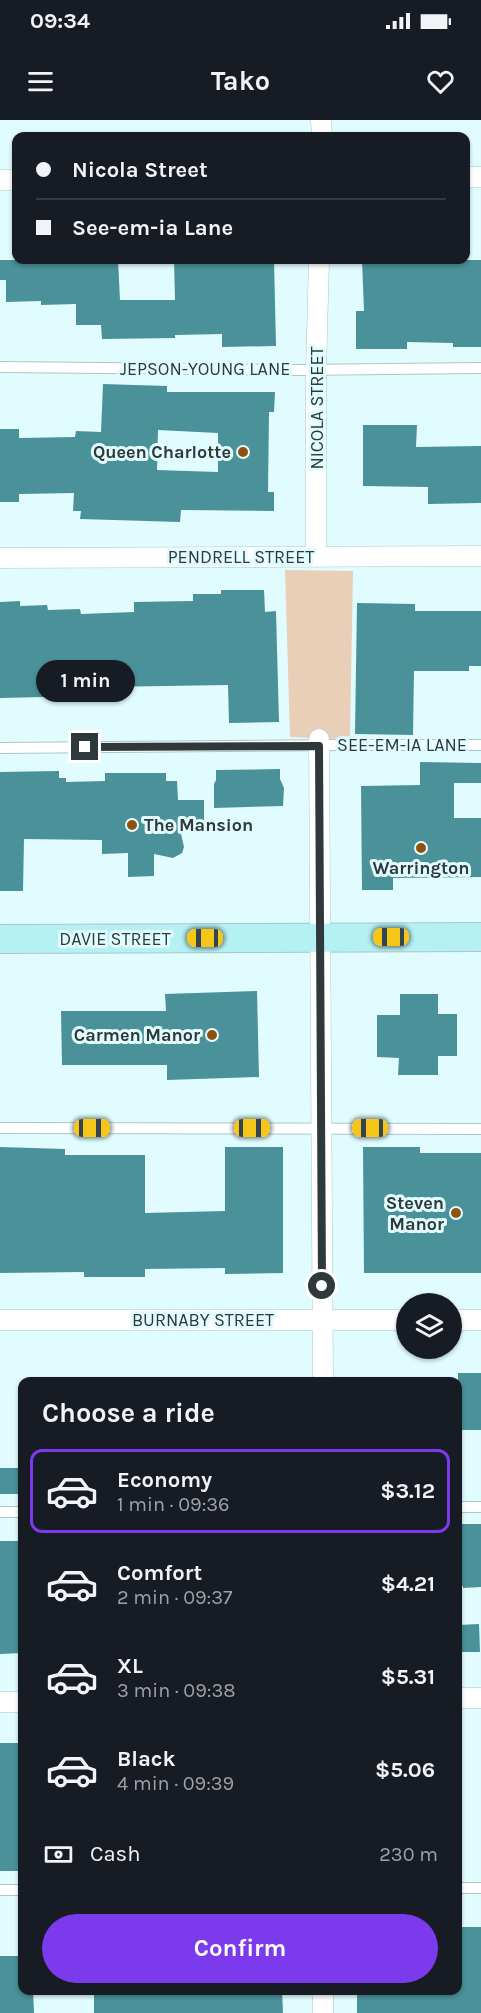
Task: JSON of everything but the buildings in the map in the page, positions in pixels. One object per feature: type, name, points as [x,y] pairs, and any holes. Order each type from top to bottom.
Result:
[{"type":"main road","name":"DAVIE STREET","points":[[0,939],[481,937]]},
{"type":"street","name":"NICOLA STREET","points":[[316,557],[316,370],[319,264]]},
{"type":"street","name":"PENDRELL STREET","points":[[0,558],[481,556]]},
{"type":"street","points":[[319,742],[323,1377]]},
{"type":"street","name":"BURNABY STREET","points":[[0,1320],[396,1320]]},
{"type":"street","points":[[462,1320],[481,1320]]},
{"type":"street","points":[[462,1698],[481,1698]]},
{"type":"street","points":[[0,1702],[18,1701]]},
{"type":"street","points":[[323,1995],[323,2013]]},
{"type":"lane","name":"JEPSON-YOUNG LANE","points":[[0,367],[316,370],[481,368]]},
{"type":"lane","name":"SEE-EM-IA LANE","points":[[0,748],[319,742],[481,746]]},
{"type":"lane","points":[[0,1128],[481,1129]]},
{"type":"lane","points":[[462,1507],[481,1507]]},
{"type":"lane","points":[[0,1512],[18,1512]]},
{"type":"lane","points":[[462,1888],[481,1888]]},
{"type":"lane","points":[[0,1890],[18,1890]]},
{"type":"shaded area","points":[[285,570],[353,571],[350,736],[332,739],[290,737]]},
{"type":"place","name":"Queen Charlotte","points":[[243,452]]},
{"type":"place","name":"The Mansion","points":[[132,825]]},
{"type":"place","name":"Warrington","points":[[421,848]]},
{"type":"place","name":"Carmen Manor","points":[[212,1035]]},
{"type":"place","name":"Steven Manor","points":[[456,1213]]},
{"type":"route","points":[[85,747],[319,746],[322,1286]]}]
